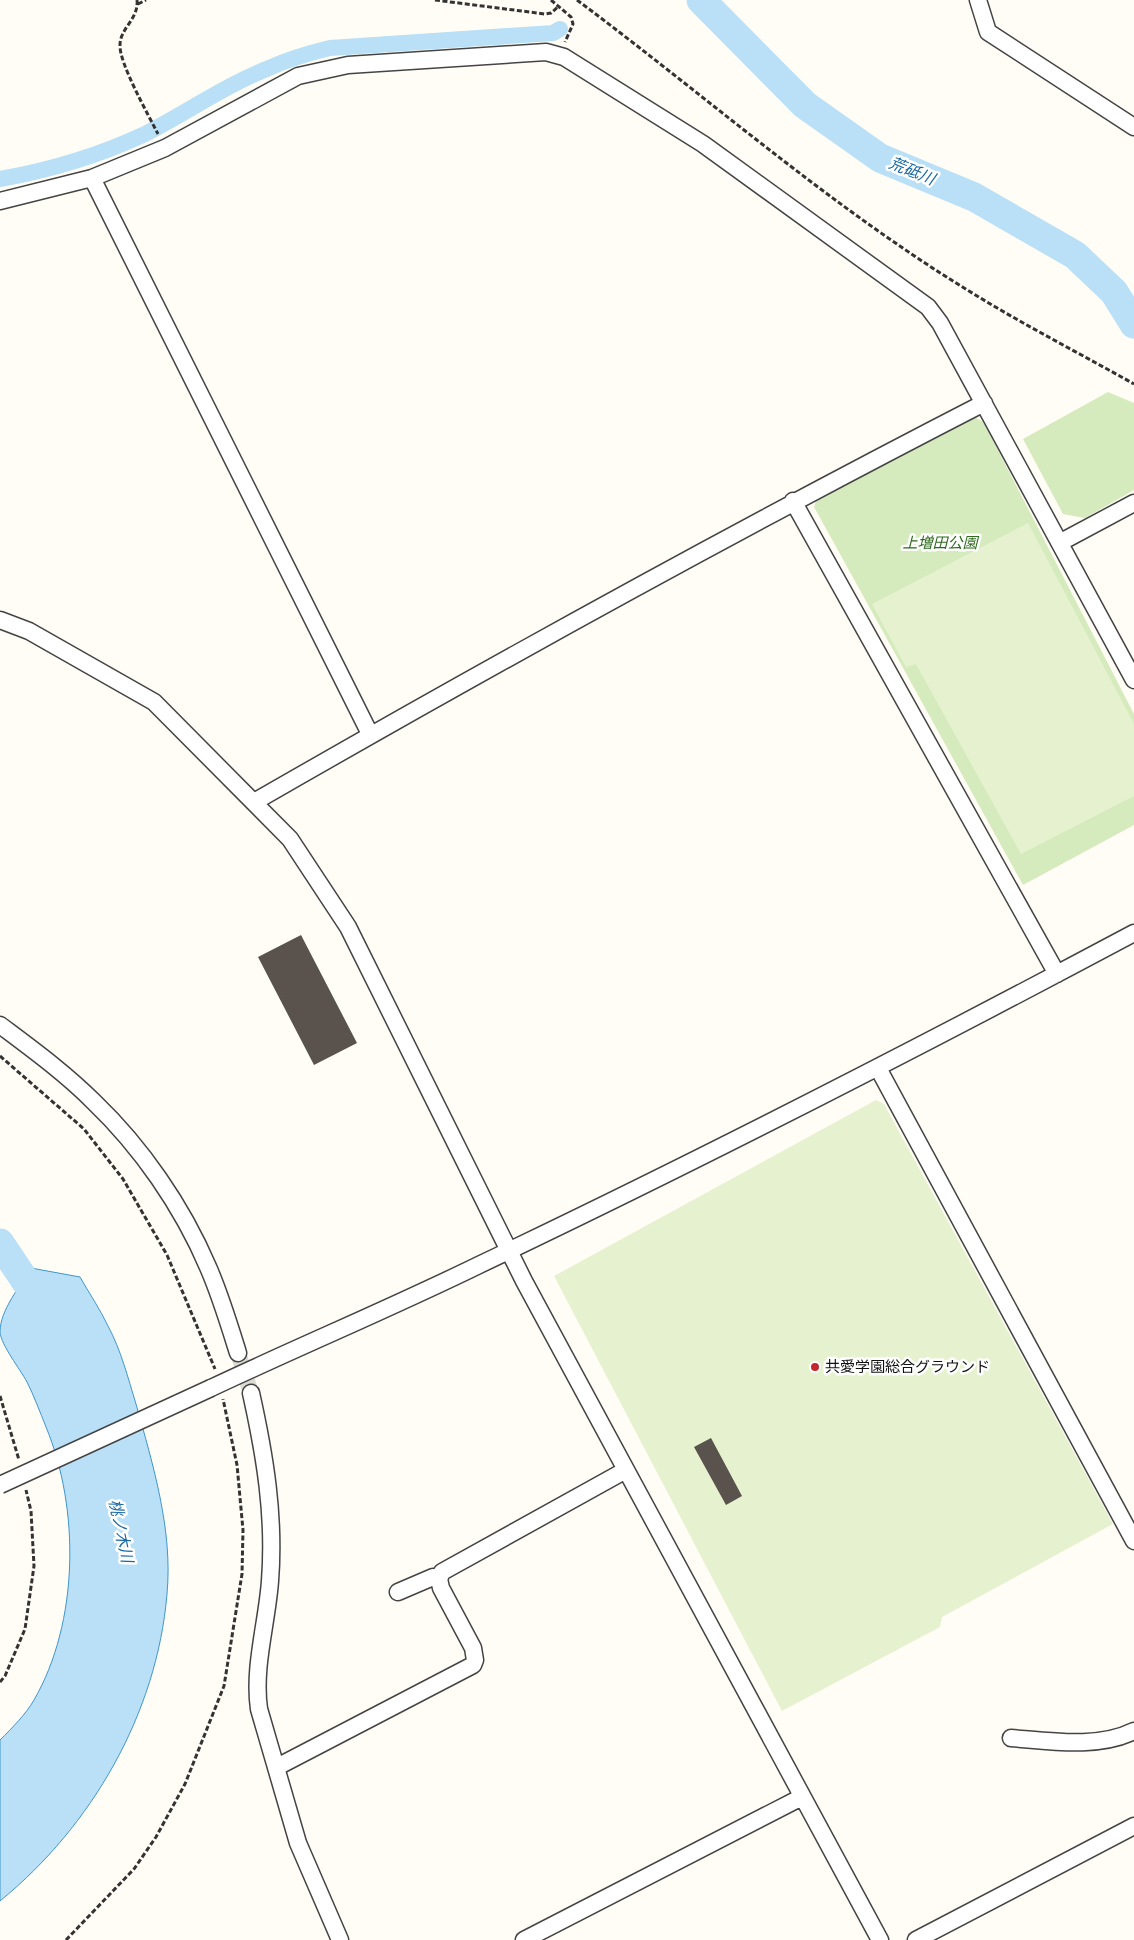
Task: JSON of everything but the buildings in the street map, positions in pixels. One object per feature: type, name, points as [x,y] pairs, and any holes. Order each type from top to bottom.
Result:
[{"type":"street","points":[[978,0],[988,32],[1134,127]]},
{"type":"street","points":[[0,201],[92,178],[164,148],[298,76],[348,65],[546,52],[559,55],[703,144],[914,296],[940,323],[1061,542],[1134,680]]},
{"type":"street","points":[[92,178],[370,734]]},
{"type":"street","points":[[254,802],[370,734],[793,501],[984,403]]},
{"type":"street","points":[[793,501],[1057,974]]},
{"type":"street","points":[[1061,542],[1134,503]]},
{"type":"street","points":[[0,620],[29,631],[154,702],[290,839],[348,927],[509,1251],[880,1940]]},
{"type":"street","points":[[0,1485],[509,1251],[878,1068],[1134,933]]},
{"type":"street","points":[[0,1025],[59,1070],[94,1101],[134,1146],[166,1191],[196,1241],[219,1293],[238,1353]]},
{"type":"street","points":[[878,1068],[1128,1515],[1134,1540]]},
{"type":"street","points":[[251,1393],[263,1445],[272,1521],[270,1583],[257,1691],[261,1717],[298,1843],[340,1940]]},
{"type":"street","points":[[439,1578],[448,1567],[626,1470]]},
{"type":"street","points":[[398,1592],[433,1577],[439,1578]]},
{"type":"street","points":[[277,1768],[473,1665],[475,1660],[473,1648],[445,1596],[439,1578]]},
{"type":"street","points":[[1011,1738],[1088,1742],[1114,1738],[1134,1731]]},
{"type":"street","points":[[524,1940],[802,1797]]},
{"type":"street","points":[[916,1940],[1134,1826]]},
{"type":"path","points":[[146,0],[137,2],[136,14],[121,39],[121,52],[132,81],[164,148]]},
{"type":"path","points":[[435,0],[546,14],[551,13],[559,6]]},
{"type":"path","points":[[550,0],[572,17],[574,24],[559,55]]},
{"type":"path","points":[[577,0],[800,173],[968,291],[1134,384]]},
{"type":"path","points":[[0,1056],[84,1129],[123,1179],[167,1255],[216,1386],[237,1465],[243,1530],[242,1574],[224,1686],[185,1784],[156,1838],[134,1869],[66,1940]]},
{"type":"path","points":[[0,1396],[20,1466]]},
{"type":"path","points":[[0,1682],[5,1676],[25,1629],[34,1566],[31,1510],[24,1484]]},
{"type":"green space","points":[[1108,392],[1134,403],[1134,490],[1085,518],[1063,514],[1023,439]]},
{"type":"green space","name":"上増田公園","points":[[976,418],[982,421],[986,427],[1134,714],[1134,825],[1023,885],[814,507],[816,501],[821,498],[969,419]]},
{"type":"green space","name":"上増田公園","points":[[1028,523],[1134,724],[1134,796],[1021,854],[916,664],[906,667],[872,604]]},
{"type":"green space","name":"共愛学園総合グラウンド","points":[[876,1100],[884,1104],[1113,1524],[942,1617],[940,1627],[782,1711],[554,1276]]},
{"type":"water","points":[[31,1268],[80,1277],[113,1335],[124,1364],[155,1474],[167,1546],[167,1594],[161,1638],[150,1682],[134,1724],[114,1764],[91,1802],[64,1838],[33,1871],[0,1901],[0,1740],[31,1705],[49,1669],[60,1636],[67,1601],[70,1565],[65,1493],[57,1459],[32,1393],[7,1350],[0,1332],[3,1315]]},
{"type":"waterway","name":"荒砥川","points":[[701,0],[805,105],[880,158],[974,197],[1075,255],[1114,292],[1134,324]]},
{"type":"waterway","points":[[0,179],[56,167],[110,149],[145,134],[253,75],[299,56],[330,48],[553,33],[560,29]]},
{"type":"waterway","name":"桃ノ木川","points":[[0,1243],[46,1312]]},
{"type":"tunnel","points":[[238,1353],[251,1393]]},
{"type":"place","name":"共愛学園総合グラウンド","points":[[815,1367]]}]
